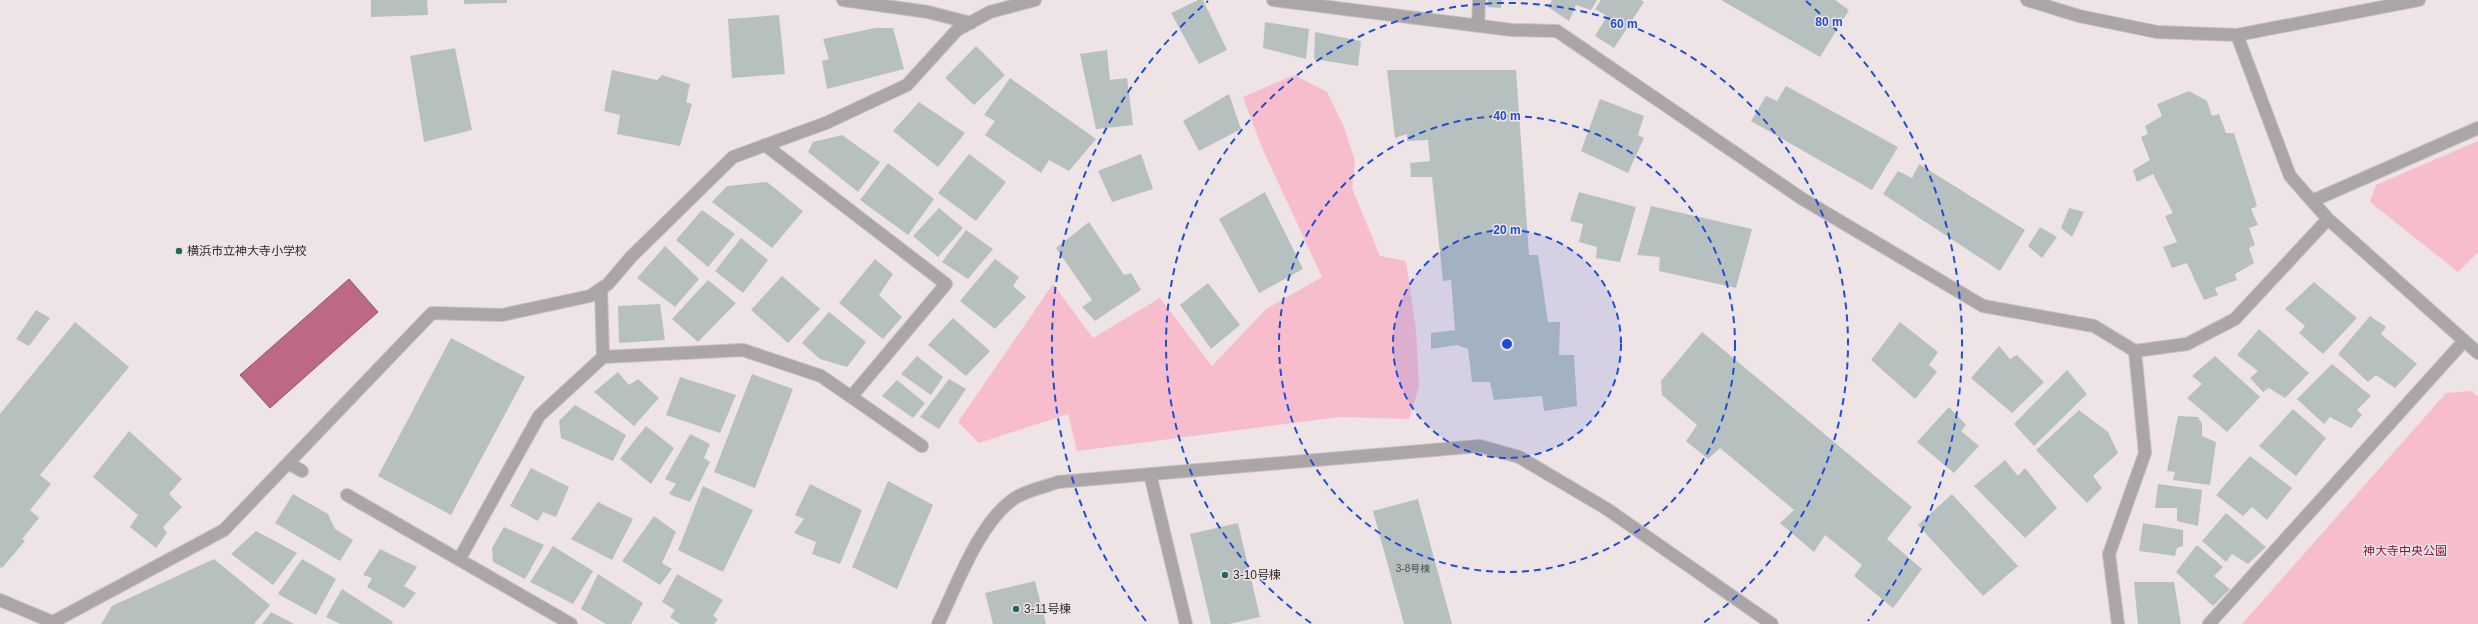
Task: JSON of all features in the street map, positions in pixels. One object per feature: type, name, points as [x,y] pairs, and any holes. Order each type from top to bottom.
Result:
[{"type":"street","points":[[843,0],[928,12],[971,23]]},
{"type":"street","points":[[0,600],[55,623],[224,530],[432,313],[502,315],[590,296],[608,284],[631,257],[733,157],[826,123],[907,85],[957,30],[990,12],[1035,0]]},
{"type":"street","points":[[1273,0],[1512,30],[1557,31],[1801,198],[1984,306],[2094,326],[2135,351],[2187,344],[2235,319],[2328,219]]},
{"type":"street","points":[[1478,26],[1479,0]]},
{"type":"street","points":[[2027,0],[2079,16],[2158,32],[2236,35],[2419,0]]},
{"type":"street","points":[[2236,35],[2290,176],[2328,219],[2478,353]]},
{"type":"street","points":[[2312,201],[2478,128]]},
{"type":"street","points":[[765,146],[946,284],[851,397]]},
{"type":"street","points":[[601,290],[603,357]]},
{"type":"street","points":[[2209,624],[2464,341]]},
{"type":"street","points":[[460,558],[539,416],[603,357],[742,350],[822,376],[922,446]]},
{"type":"street","points":[[2118,624],[2109,554],[2145,453],[2135,351]]},
{"type":"street","points":[[938,624],[985,530],[995,514],[1016,497],[1058,482],[1480,446],[1519,457],[1607,509],[1772,624]]},
{"type":"street","points":[[288,463],[302,471]]},
{"type":"street","points":[[1150,474],[1186,624]]},
{"type":"street","points":[[347,495],[460,558],[571,624]]},
{"type":"green space","points":[[1294,75],[1327,92],[1344,127],[1355,161],[1352,188],[1380,256],[1406,261],[1416,330],[1419,387],[1409,419],[1340,417],[1077,451],[1068,414],[979,443],[958,422],[1053,284],[1093,338],[1160,298],[1212,366],[1266,309],[1322,277],[1263,150],[1243,97]]},
{"type":"green space","points":[[2478,141],[2478,252],[2458,272],[2370,202],[2376,185]]},
{"type":"green space","name":"神大寺中央公園","points":[[2472,391],[2478,397],[2478,624],[2242,624],[2446,393]]},
{"type":"shaded area","points":[[349,279],[378,312],[270,408],[240,375]]},
{"type":"building","points":[[371,0],[427,0],[428,15],[371,17]]},
{"type":"building","points":[[464,0],[507,0],[507,3],[464,4]]},
{"type":"building","points":[[1198,0],[1203,0],[1227,50],[1199,64],[1171,13]]},
{"type":"building","points":[[1488,0],[1502,0],[1501,8],[1487,7]]},
{"type":"building","points":[[1552,0],[1597,0],[1591,10],[1576,5],[1569,21],[1548,7]]},
{"type":"building","points":[[1601,0],[1641,0],[1644,2],[1614,48],[1595,36],[1607,16],[1595,9]]},
{"type":"building","points":[[1721,0],[1835,0],[1849,10],[1820,57]]},
{"type":"building","points":[[779,15],[785,74],[732,78],[728,19]]},
{"type":"building","points":[[1265,22],[1309,29],[1306,59],[1263,48]]},
{"type":"building","points":[[875,28],[893,28],[904,69],[827,89],[822,61],[829,59],[823,39]]},
{"type":"building","points":[[1315,32],[1361,41],[1358,66],[1314,59]]},
{"type":"building","points":[[976,46],[1005,75],[974,105],[945,78]]},
{"type":"building","points":[[455,48],[472,130],[424,142],[410,56]]},
{"type":"building","points":[[1107,50],[1110,80],[1127,78],[1133,125],[1096,129],[1080,54]]},
{"type":"building","points":[[612,70],[657,80],[662,75],[690,84],[686,102],[692,104],[680,146],[617,134],[620,115],[604,111]]},
{"type":"building","points":[[1387,70],[1516,70],[1529,255],[1538,255],[1548,322],[1560,322],[1559,355],[1574,355],[1577,406],[1544,411],[1542,396],[1494,400],[1490,382],[1472,382],[1468,349],[1457,345],[1431,349],[1431,333],[1455,330],[1451,280],[1443,281],[1432,177],[1411,177],[1410,163],[1430,161],[1428,140],[1407,141],[1407,134],[1395,138]]},
{"type":"building","points":[[1010,78],[1096,139],[1069,171],[1049,160],[1041,173],[985,135],[995,121],[984,115]]},
{"type":"building","points":[[1786,86],[1898,147],[1872,190],[1751,121],[1766,96],[1777,101]]},
{"type":"building","points":[[2189,91],[2207,101],[2212,116],[2219,114],[2226,133],[2234,133],[2257,206],[2251,209],[2258,225],[2249,228],[2255,245],[2249,248],[2254,263],[2235,274],[2237,280],[2215,288],[2218,295],[2204,300],[2187,263],[2172,268],[2163,247],[2177,242],[2165,216],[2173,213],[2153,174],[2137,182],[2133,170],[2150,160],[2141,137],[2148,134],[2145,126],[2162,116],[2157,104]]},
{"type":"building","points":[[1229,94],[1241,129],[1199,151],[1183,121]]},
{"type":"building","points":[[1600,99],[1644,116],[1638,135],[1644,138],[1628,173],[1581,151]]},
{"type":"building","points":[[919,102],[965,133],[938,167],[893,131]]},
{"type":"building","points":[[842,135],[880,162],[858,192],[808,152],[813,142]]},
{"type":"building","points":[[969,154],[1006,182],[976,221],[938,193]]},
{"type":"building","points":[[1141,154],[1153,189],[1112,202],[1098,171]]},
{"type":"building","points":[[888,163],[934,199],[908,235],[860,200]]},
{"type":"building","points":[[1919,164],[2025,230],[2000,271],[1883,194],[1898,171],[1912,178]]},
{"type":"building","points":[[767,182],[803,211],[772,248],[712,202],[727,186]]},
{"type":"building","points":[[1265,192],[1303,269],[1259,293],[1219,219]]},
{"type":"building","points":[[1579,192],[1636,207],[1620,262],[1596,258],[1597,247],[1579,242],[1583,224],[1570,221]]},
{"type":"building","points":[[1651,206],[1752,229],[1736,288],[1659,271],[1660,257],[1637,255]]},
{"type":"building","points":[[939,208],[963,228],[938,257],[913,236]]},
{"type":"building","points":[[2069,208],[2084,212],[2072,237],[2061,228]]},
{"type":"building","points":[[702,210],[735,234],[708,267],[676,240]]},
{"type":"building","points":[[1089,222],[1124,275],[1131,273],[1141,290],[1095,321],[1082,307],[1092,300],[1056,248]]},
{"type":"building","points":[[2040,227],[2057,237],[2042,258],[2028,246]]},
{"type":"building","points":[[966,230],[993,249],[968,279],[942,262]]},
{"type":"building","points":[[741,238],[768,260],[743,293],[715,271]]},
{"type":"building","points":[[665,246],[699,279],[675,307],[637,278]]},
{"type":"building","points":[[875,259],[893,274],[879,295],[902,317],[883,339],[839,303]]},
{"type":"building","points":[[995,259],[1019,277],[1013,286],[1026,297],[995,329],[960,301]]},
{"type":"building","points":[[782,276],[820,309],[788,343],[751,310]]},
{"type":"building","points":[[708,280],[736,303],[698,342],[672,319]]},
{"type":"building","points":[[2314,282],[2357,318],[2323,354],[2299,333],[2305,326],[2285,309]]},
{"type":"building","points":[[1208,283],[1240,325],[1211,349],[1180,305]]},
{"type":"building","points":[[660,304],[665,340],[619,343],[618,306]]},
{"type":"building","points":[[36,310],[50,318],[29,346],[16,339]]},
{"type":"building","points":[[829,312],[866,342],[847,367],[820,359],[802,343]]},
{"type":"building","points":[[2370,316],[2386,327],[2381,334],[2417,364],[2395,388],[2376,375],[2368,382],[2338,354]]},
{"type":"building","points":[[953,318],[990,351],[966,376],[928,345]]},
{"type":"building","points":[[75,322],[129,367],[40,475],[51,484],[30,510],[39,518],[22,539],[25,541],[2,568],[0,567],[0,414]]},
{"type":"building","points":[[1900,322],[1938,352],[1929,365],[1937,372],[1915,399],[1871,360]]},
{"type":"building","points":[[2259,329],[2309,373],[2285,398],[2269,388],[2263,392],[2250,378],[2258,371],[2237,355]]},
{"type":"building","points":[[1702,332],[1912,507],[1887,539],[1922,569],[1893,608],[1854,576],[1862,565],[1825,535],[1814,552],[1780,523],[1794,510],[1720,448],[1708,459],[1686,441],[1697,425],[1662,395],[1661,381]]},
{"type":"building","points":[[451,338],[525,377],[451,515],[378,476]]},
{"type":"building","points":[[1999,346],[2010,359],[2017,355],[2044,382],[2012,413],[1971,378]]},
{"type":"building","points":[[917,356],[943,377],[931,395],[901,374]]},
{"type":"building","points":[[2215,356],[2260,397],[2227,432],[2187,398],[2202,384],[2192,376]]},
{"type":"building","points":[[2332,364],[2371,396],[2357,410],[2362,415],[2351,428],[2330,417],[2324,424],[2297,399]]},
{"type":"building","points":[[2067,370],[2087,394],[2034,446],[2014,424]]},
{"type":"building","points":[[618,372],[629,385],[638,379],[659,398],[634,426],[594,392]]},
{"type":"building","points":[[752,374],[793,389],[755,488],[714,472]]},
{"type":"building","points":[[680,377],[736,395],[720,433],[666,415]]},
{"type":"building","points":[[949,379],[966,389],[939,429],[920,417]]},
{"type":"building","points":[[897,380],[925,403],[913,418],[882,396]]},
{"type":"building","points":[[575,405],[626,435],[613,461],[561,438],[559,421]]},
{"type":"building","points":[[1949,407],[1966,425],[1961,431],[1979,446],[1954,473],[1917,442]]},
{"type":"building","points":[[2293,409],[2326,438],[2296,476],[2259,446]]},
{"type":"building","points":[[2079,410],[2108,432],[2118,453],[2093,476],[2102,488],[2087,503],[2036,450]]},
{"type":"building","points":[[2178,416],[2198,417],[2202,424],[2202,436],[2216,442],[2210,485],[2173,480],[2175,472],[2167,471]]},
{"type":"building","points":[[646,426],[674,448],[651,484],[620,459]]},
{"type":"building","points":[[129,431],[182,479],[169,494],[182,507],[163,527],[167,533],[156,548],[130,527],[138,515],[93,477]]},
{"type":"building","points":[[690,434],[710,444],[704,458],[710,462],[690,502],[669,494],[676,484],[665,479]]},
{"type":"building","points":[[2250,456],[2292,488],[2267,520],[2252,507],[2243,516],[2216,495]]},
{"type":"building","points":[[2005,460],[2018,476],[2025,468],[2057,508],[2025,538],[1974,486]]},
{"type":"building","points":[[531,468],[569,487],[556,517],[543,512],[538,521],[510,506]]},
{"type":"building","points":[[888,481],[933,505],[897,589],[852,567]]},
{"type":"building","points":[[810,484],[862,510],[840,564],[812,554],[816,542],[794,533],[804,519],[795,515]]},
{"type":"building","points":[[2158,484],[2202,490],[2198,526],[2177,521],[2177,508],[2155,508]]},
{"type":"building","points":[[703,486],[753,510],[723,572],[678,550]]},
{"type":"building","points":[[293,494],[328,514],[335,529],[353,540],[340,561],[275,523]]},
{"type":"building","points":[[1952,494],[2018,566],[1983,596],[1918,525]]},
{"type":"building","points":[[1418,499],[1452,624],[1404,624],[1373,511]]},
{"type":"building","points":[[598,502],[633,519],[612,560],[571,539]]},
{"type":"building","points":[[2226,513],[2266,547],[2248,564],[2232,554],[2226,562],[2202,541]]},
{"type":"building","points":[[654,516],[676,532],[662,563],[672,569],[660,585],[622,561]]},
{"type":"building","name":"3-10号棟","points":[[1238,523],[1260,617],[1229,624],[1211,624],[1190,534]]},
{"type":"building","points":[[2143,523],[2183,530],[2183,546],[2177,548],[2175,556],[2139,551]]},
{"type":"building","points":[[504,527],[544,545],[525,579],[493,562],[492,548]]},
{"type":"building","points":[[256,531],[297,553],[273,585],[231,554]]},
{"type":"building","points":[[2197,545],[2223,567],[2214,576],[2230,589],[2213,606],[2176,572]]},
{"type":"building","points":[[553,546],[593,571],[573,604],[530,582]]},
{"type":"building","points":[[380,549],[417,567],[404,586],[416,593],[404,608],[367,587],[372,578],[363,575]]},
{"type":"building","points":[[214,559],[270,605],[254,624],[101,624],[112,606]]},
{"type":"building","points":[[302,559],[336,579],[316,615],[278,594]]},
{"type":"building","points":[[598,574],[643,603],[631,624],[606,624],[581,609]]},
{"type":"building","points":[[677,574],[723,600],[713,616],[718,619],[714,624],[680,624],[670,617],[675,610],[662,602]]},
{"type":"building","name":"3-11号棟","points":[[1035,581],[1046,624],[993,624],[985,593]]},
{"type":"building","points":[[2134,582],[2174,582],[2181,624],[2138,624]]},
{"type":"building","points":[[342,589],[393,622],[392,624],[340,624],[326,617]]},
{"type":"building","points":[[271,612],[294,624],[262,624]]},
{"type":"place","name":"横浜市立神大寺小学校","points":[[179,251]]},
{"type":"place","name":"3-10号棟","points":[[1225,575]]},
{"type":"place","name":"3-11号棟","points":[[1016,609]]}]
